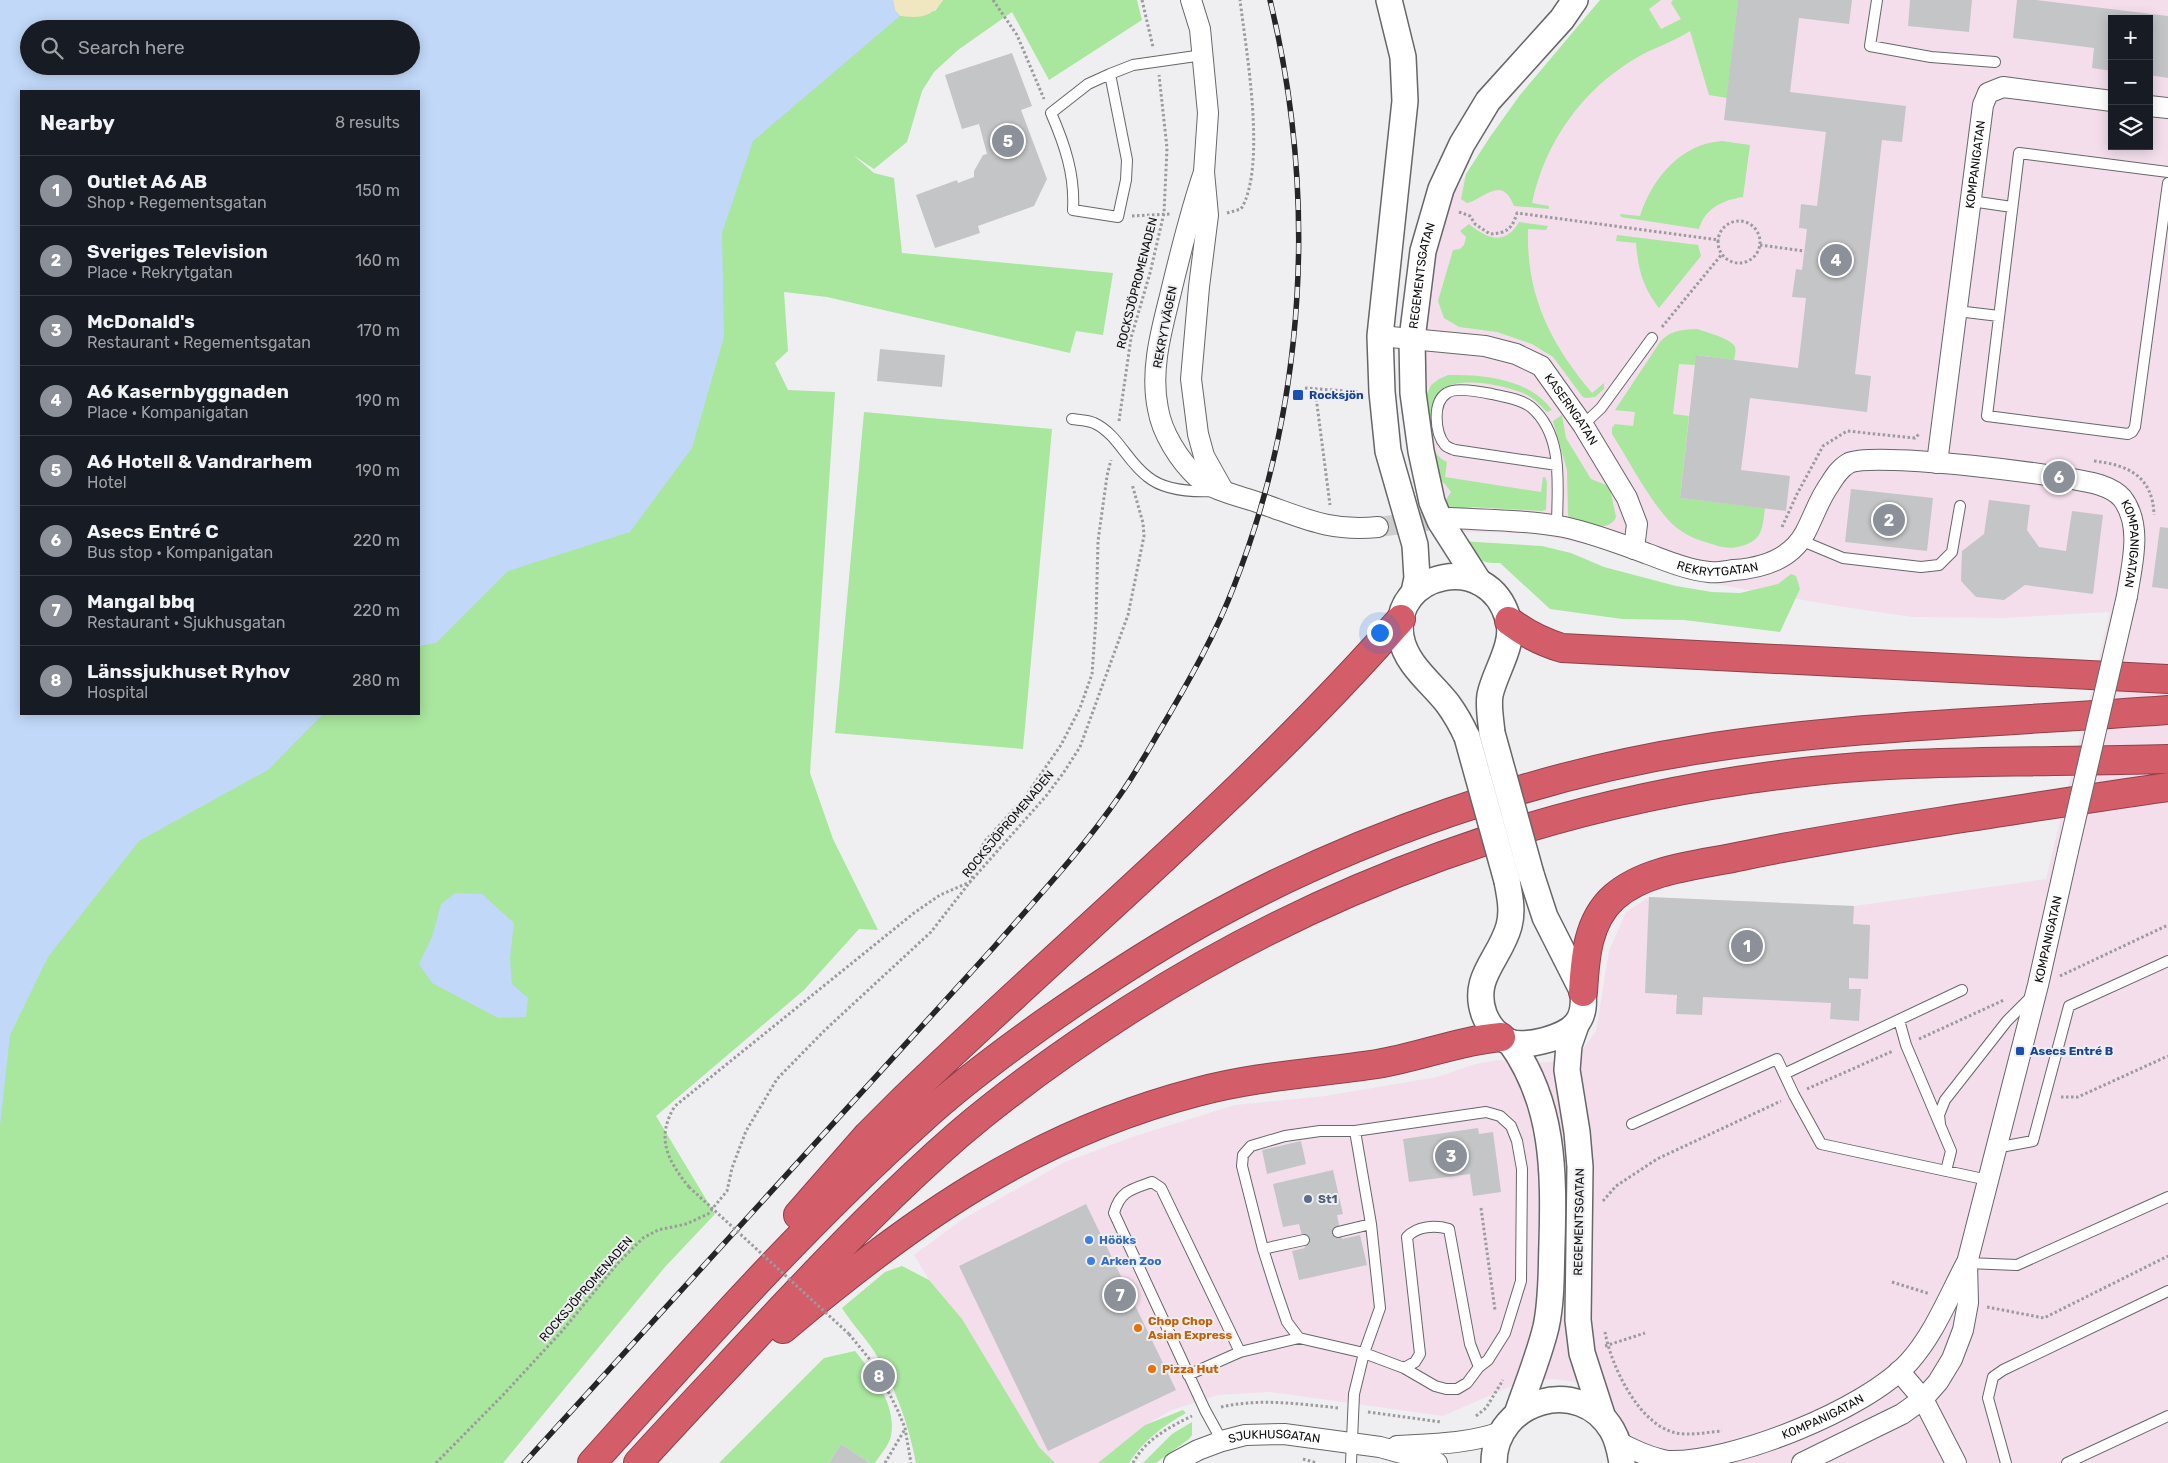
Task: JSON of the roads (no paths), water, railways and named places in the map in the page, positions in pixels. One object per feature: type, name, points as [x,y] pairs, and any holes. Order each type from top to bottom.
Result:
[{"type":"highway","points":[[734,1305],[803,1208],[868,1135],[963,1042],[1253,773],[1326,702],[1401,619]]},
{"type":"highway","points":[[1509,621],[1525,633],[1542,642],[1562,648],[2168,679]]},
{"type":"highway","points":[[592,1463],[734,1305],[818,1216],[922,1119],[965,1082],[1018,1042],[1109,979],[1222,911],[1368,844],[1462,809],[1579,775],[1691,751],[1856,730],[2168,710]]},
{"type":"highway","points":[[638,1463],[864,1222],[955,1138],[1021,1084],[1089,1036],[1170,984],[1234,947],[1337,897],[1420,863],[1509,833],[1615,804],[1728,782],[1784,774],[1887,766],[2168,759]]},
{"type":"highway","points":[[1583,992],[1585,962],[1594,925],[1602,910],[1613,898],[1640,881],[1676,870],[1813,841],[2168,787]]},
{"type":"highway","points":[[683,1414],[836,1286],[906,1232],[990,1177],[1053,1143],[1127,1113],[1198,1092],[1276,1076],[1379,1063],[1458,1043],[1505,1039]]},
{"type":"street","name":"REKRYTVÄGEN","points":[[1191,0],[1200,29],[1204,55],[1208,113],[1199,215],[1199,287],[1191,379],[1195,418],[1202,448],[1223,490]]},
{"type":"street","points":[[1389,0],[1403,57],[1405,101],[1380,336],[1382,392],[1388,451],[1415,545],[1417,578],[1414,592],[1401,619],[1400,636],[1411,662],[1448,703],[1460,721],[1467,737],[1507,881],[1512,908],[1509,927],[1482,981],[1480,999],[1490,1027],[1505,1039],[1529,1072],[1539,1099],[1548,1134],[1553,1183],[1550,1299],[1539,1353],[1517,1414]]},
{"type":"street","name":"REGEMENTSGATAN","points":[[1479,582],[1440,521],[1432,502],[1421,451],[1413,393],[1412,339],[1423,251],[1441,189],[1458,153],[1488,101],[1562,19],[1575,0]]},
{"type":"street","name":"KOMPANIGATAN","points":[[1620,1452],[1641,1454],[1669,1461],[1703,1460],[1746,1452],[1817,1423],[1855,1404],[1900,1371],[1923,1345],[1937,1323],[1967,1263],[2037,989],[2127,596],[2134,548],[2132,519],[2126,505],[2114,490],[2059,477],[1937,464],[1983,105],[1988,93],[2003,87],[2108,100]]},
{"type":"street","points":[[2153,106],[2168,108]]},
{"type":"street","name":"REKRYTVÄGEN","points":[[1199,215],[1156,360],[1155,383],[1158,409],[1168,437],[1182,460],[1198,478],[1223,490],[1325,526],[1378,527]]},
{"type":"street","name":"KASERNGATAN","points":[[1380,336],[1485,346],[1516,354],[1541,366],[1583,424],[1627,498],[1637,524],[1634,549]]},
{"type":"street","name":"REKRYTGATAN","points":[[1450,518],[1557,526],[1590,534],[1674,564],[1709,572],[1760,567],[1786,555],[1800,540],[1824,492],[1840,469],[1851,462],[1879,458],[1937,464]]},
{"type":"street","points":[[1414,592],[1441,577],[1454,576],[1479,582],[1491,589],[1503,603],[1509,621],[1509,637],[1494,679],[1490,698],[1492,733],[1531,874],[1545,917],[1583,992]]},
{"type":"street","name":"REGEMENTSGATAN","points":[[1583,992],[1584,1003],[1569,1045],[1567,1070],[1577,1132],[1580,1167],[1578,1320],[1582,1353],[1603,1418]]},
{"type":"street","points":[[1505,1039],[1525,1043],[1546,1040],[1563,1035],[1576,1025]]},
{"type":"street","name":"KOMPANIGATAN","points":[[1802,1463],[1822,1457],[1902,1414],[1923,1400],[1938,1382],[1952,1359],[1963,1330],[1968,1303],[1967,1263]]},
{"type":"street","points":[[1900,1371],[1923,1400],[1956,1463]]},
{"type":"street","points":[[1494,1463],[1494,1453],[1501,1432],[1517,1414],[1538,1403],[1561,1399],[1591,1408],[1603,1418],[1612,1429],[1620,1452]]},
{"type":"street","name":"SJUKHUSGATAN","points":[[1380,1447],[1454,1443],[1488,1437],[1501,1432]]},
{"type":"street","name":"SJUKHUSGATAN","points":[[1174,1463],[1222,1440],[1245,1435],[1284,1434],[1380,1447],[1437,1463]]},
{"type":"lane","points":[[1876,0],[1870,46],[1931,57],[1995,62]]},
{"type":"lane","points":[[1110,74],[1127,160],[1126,180],[1118,217],[1073,210],[1074,195],[1071,169],[1063,141],[1050,113],[1088,84],[1110,74],[1134,65],[1204,55]]},
{"type":"lane","points":[[2168,172],[2019,153],[1987,416],[2128,434],[2132,432],[2135,427],[2168,183]]},
{"type":"lane","points":[[1971,201],[2012,207]]},
{"type":"lane","points":[[1957,311],[1999,316]]},
{"type":"lane","points":[[1583,424],[1601,408],[1652,338]]},
{"type":"lane","points":[[1557,464],[1455,450],[1446,447],[1438,430],[1437,410],[1439,400],[1447,392],[1454,390],[1489,393],[1518,400],[1531,406],[1544,421],[1553,439],[1557,464],[1557,526]]},
{"type":"lane","points":[[1072,419],[1093,422],[1105,429],[1128,458],[1148,478],[1159,484],[1195,492],[1223,490]]},
{"type":"lane","points":[[1800,540],[1843,558],[1920,567],[1939,565],[1952,552],[1960,506]]},
{"type":"lane","points":[[1996,1145],[2006,1146],[2033,1141],[2069,1006],[2168,961]]},
{"type":"lane","points":[[1940,1124],[1939,1115],[1945,1100],[2007,1021],[2037,989]]},
{"type":"lane","points":[[1784,1074],[1962,990]]},
{"type":"lane","points":[[1899,1020],[1906,1045],[1951,1151],[1946,1171]]},
{"type":"lane","points":[[1632,1124],[1777,1059],[1821,1144],[1988,1180]]},
{"type":"lane","points":[[1188,1375],[1240,1352],[1299,1338],[1364,1353],[1404,1368],[1434,1386],[1457,1389],[1467,1383],[1479,1367],[1488,1360],[1505,1333],[1522,1281],[1522,1169],[1517,1141],[1510,1126],[1500,1116],[1486,1112],[1355,1131],[1320,1131],[1285,1136],[1251,1146],[1243,1155],[1242,1166],[1263,1249],[1287,1322],[1299,1338]]},
{"type":"lane","points":[[1351,1463],[1354,1394],[1364,1353],[1380,1308],[1371,1224],[1355,1131]]},
{"type":"lane","points":[[1222,1440],[1188,1375],[1114,1213],[1117,1199],[1131,1190],[1152,1182],[1161,1188],[1240,1352]]},
{"type":"lane","points":[[1967,1263],[2017,1265],[2168,1196]]},
{"type":"lane","points":[[1338,1232],[1371,1224]]},
{"type":"lane","points":[[1404,1368],[1415,1362],[1420,1354],[1407,1238],[1413,1231],[1440,1226],[1450,1229],[1470,1344],[1479,1367]]},
{"type":"lane","points":[[1263,1249],[1304,1240]]},
{"type":"lane","points":[[2006,1463],[1988,1398],[1993,1377],[2003,1370],[2168,1291]]},
{"type":"lane","points":[[2067,1463],[2168,1416]]},
{"type":"water","points":[[0,0],[893,0],[895,10],[900,16],[753,141],[722,233],[724,337],[692,448],[630,532],[508,571],[436,643],[420,646],[420,90],[20,90],[20,715],[322,715],[268,770],[139,841],[48,957],[10,1035],[0,1126]]},
{"type":"water","points":[[455,893],[482,894],[514,923],[510,958],[512,984],[528,998],[526,1017],[498,1018],[432,983],[419,964],[432,937],[441,904]]},
{"type":"tunnel","points":[[1378,527],[1450,518]]},
{"type":"railway","points":[[524,1463],[994,947],[1075,854],[1106,815],[1132,777],[1203,654],[1234,586],[1258,515],[1277,443],[1290,370],[1297,296],[1299,221],[1294,147],[1285,73],[1270,0]]},
{"type":"place","name":"A6 Hotell & Vandrarhem","points":[[1008,141]]},
{"type":"place","name":"A6 Kasernbyggnaden","points":[[1836,260]]},
{"type":"place","name":"Rocksjön","points":[[1298,395]]},
{"type":"place","name":"Asecs Entré C","points":[[2059,477]]},
{"type":"place","name":"Sveriges Television","points":[[1889,520]]},
{"type":"place","name":"Outlet A6 AB","points":[[1747,946]]},
{"type":"place","name":"Asecs Entré B","points":[[2020,1051]]},
{"type":"place","name":"McDonald's","points":[[1451,1156]]},
{"type":"place","name":"St1","points":[[1308,1199]]},
{"type":"place","name":"Hööks","points":[[1089,1240]]},
{"type":"place","name":"Arken Zoo","points":[[1091,1261]]},
{"type":"place","name":"Mangal bbq","points":[[1120,1295]]},
{"type":"place","name":"Chop Chop Asian Express","points":[[1138,1328]]},
{"type":"place","name":"Pizza Hut","points":[[1152,1369]]},
{"type":"place","name":"Länssjukhuset Ryhov","points":[[879,1376]]}]
